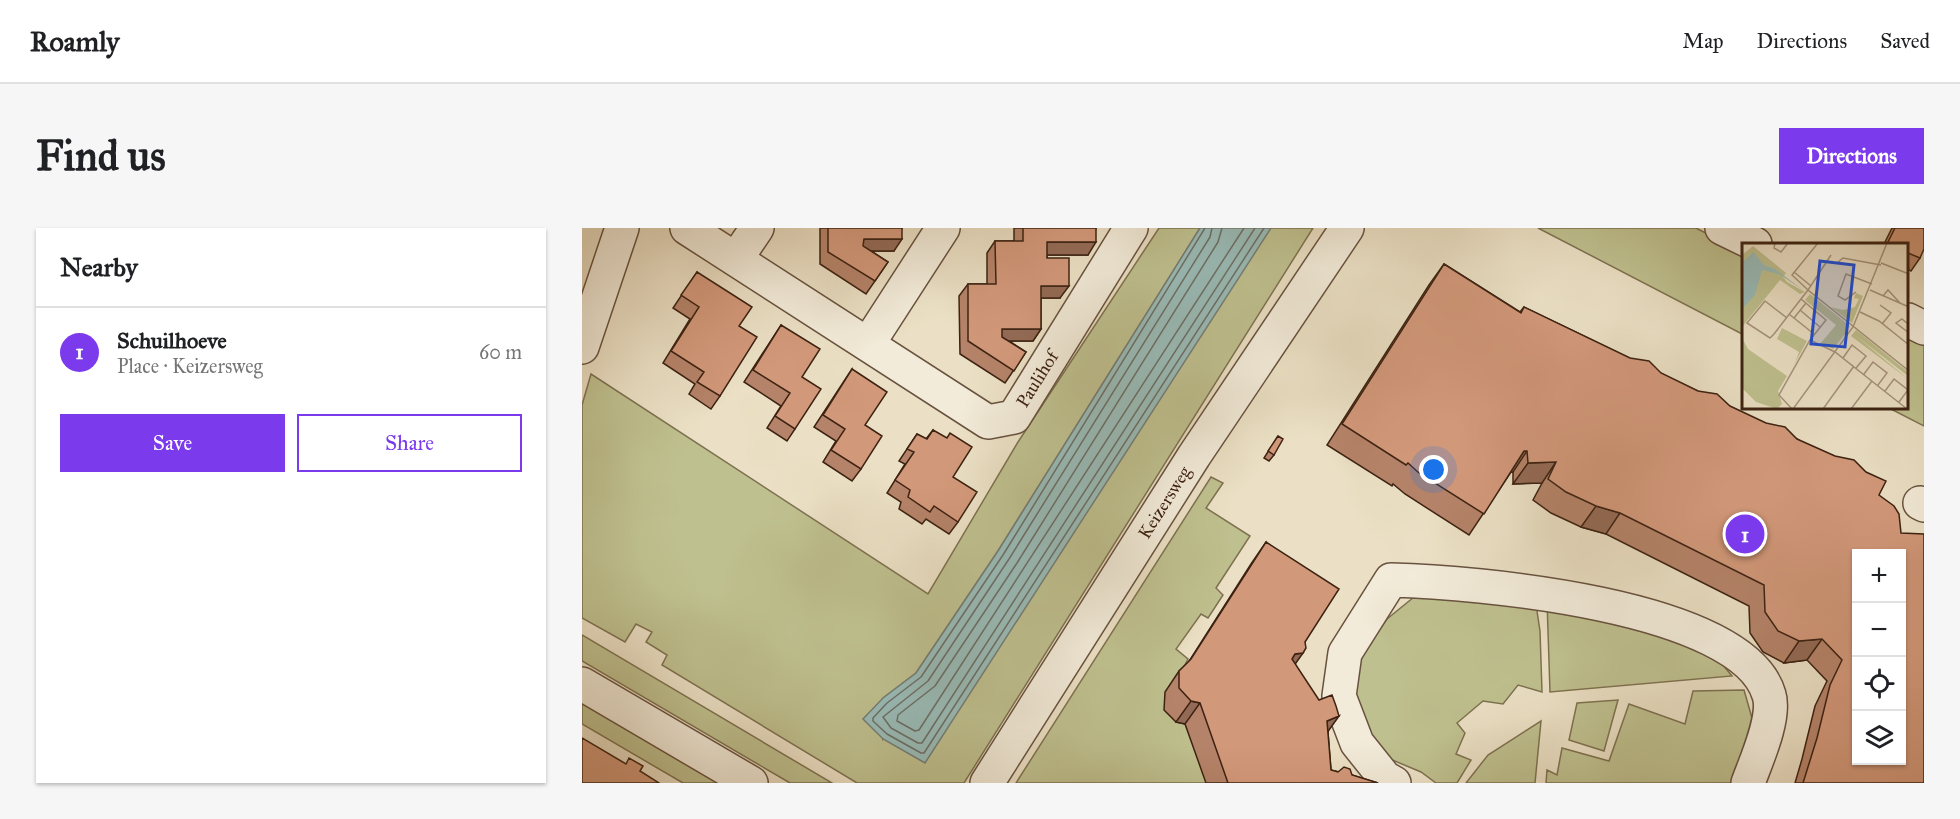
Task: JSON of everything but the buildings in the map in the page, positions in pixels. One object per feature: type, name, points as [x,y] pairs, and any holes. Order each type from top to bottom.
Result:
[{"type":"street","points":[[582,347],[622,228]]},
{"type":"street","name":"Paulihof","points":[[687,228],[988,422],[1014,417],[1131,228]]},
{"type":"street","points":[[736,260],[757,228]]},
{"type":"street","points":[[868,344],[943,228]]},
{"type":"street","name":"Keizersweg","points":[[987,783],[1194,456],[1347,228]]},
{"type":"street","points":[[1722,228],[1753,243]]},
{"type":"street","points":[[1909,320],[1924,328]]},
{"type":"street","points":[[1394,783],[1385,778],[1357,743],[1339,696],[1345,653],[1391,580],[1437,581],[1535,592],[1608,604],[1685,628],[1733,652],[1760,675],[1770,697],[1767,725],[1748,783]]},
{"type":"street","points":[[582,684],[751,783]]},
{"type":"green space","points":[[1159,228],[1200,228],[998,551],[916,673],[883,698],[883,739],[1264,228],[1313,228],[964,783],[857,783],[662,665],[667,655],[646,642],[652,632],[636,624],[625,642],[582,618],[582,405],[591,374],[928,594],[1018,442]]},
{"type":"green space","points":[[1538,228],[1696,228],[1742,252],[1742,334]]},
{"type":"green space","points":[[1909,337],[1924,345],[1924,426],[1893,410],[1909,410]]},
{"type":"green space","points":[[1211,477],[1223,483],[1206,508],[1250,536],[1216,588],[1223,595],[1208,618],[1201,614],[1176,649],[1188,659],[1177,680],[1208,783],[1016,783]]},
{"type":"green space","points":[[1419,593],[1535,598],[1540,631],[1542,692],[1518,685],[1503,704],[1483,701],[1457,723],[1465,733],[1456,754],[1471,760],[1457,783],[1436,783],[1421,772],[1390,759],[1362,725],[1350,698],[1352,668],[1387,619]]},
{"type":"green space","points":[[1547,600],[1708,647],[1732,676],[1550,692]]},
{"type":"green space","points":[[582,635],[832,783],[790,783],[582,661]]},
{"type":"green space","points":[[1744,690],[1754,725],[1736,783],[1546,783],[1547,770],[1557,775],[1562,748],[1609,761],[1629,704],[1685,724],[1693,691]]},
{"type":"green space","points":[[582,699],[723,783],[683,783],[582,724]]},
{"type":"green space","points":[[1618,700],[1604,751],[1569,740],[1577,703]]},
{"type":"green space","points":[[1541,721],[1535,783],[1466,783],[1488,755]]},
{"type":"water","points":[[1200,228],[1271,228],[925,763],[883,739],[863,719],[883,698],[916,673],[998,551]]},
{"type":"place","name":"Schuilhoeve","points":[[1745,534]]}]
